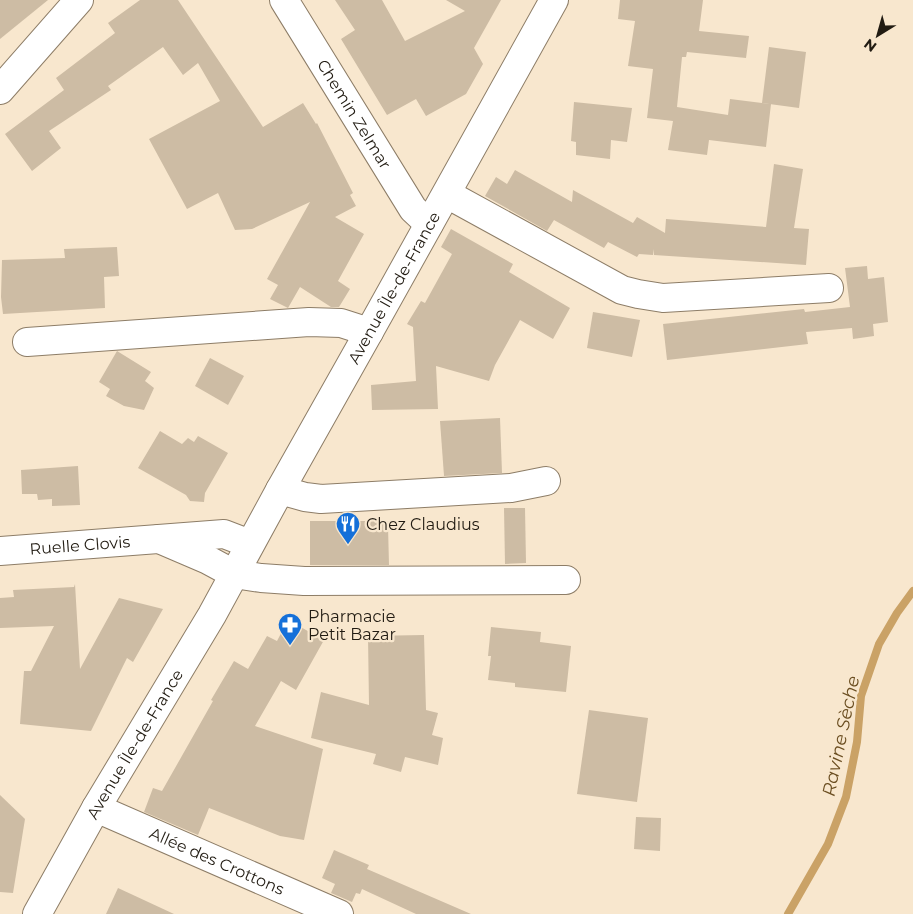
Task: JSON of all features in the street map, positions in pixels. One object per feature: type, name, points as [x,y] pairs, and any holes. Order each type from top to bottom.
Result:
[{"type":"street","points":[[0,90],[79,0]]},
{"type":"street","name":"Chemin Zelmar","points":[[284,0],[413,209],[429,224]]},
{"type":"street","name":"Avenue Île-de-France","points":[[37,914],[96,808],[212,615],[554,0]]},
{"type":"street","points":[[447,194],[622,290],[638,294],[663,298],[829,288]]},
{"type":"street","points":[[27,342],[309,322],[341,323],[369,332]]},
{"type":"street","points":[[280,490],[305,498],[321,500],[511,488],[546,481]]},
{"type":"street","name":"Ruelle Clovis","points":[[0,551],[224,534],[250,544]]},
{"type":"street","name":"Ruelle Clovis","points":[[159,539],[208,560],[234,574]]},
{"type":"street","points":[[234,574],[304,581],[566,580]]},
{"type":"street","name":"Allée des Crottons","points":[[96,808],[339,914]]},
{"type":"building","points":[[0,0],[48,0],[0,39]]},
{"type":"building","points":[[140,0],[178,0],[263,127],[303,103],[317,123],[353,193],[350,195],[356,206],[335,217],[364,234],[338,281],[350,289],[339,307],[331,307],[300,287],[288,308],[270,299],[278,285],[267,279],[310,202],[252,229],[235,230],[218,193],[187,209],[149,139],[220,101],[198,63],[183,75],[163,47],[108,86],[111,90],[49,131],[61,148],[32,171],[5,134],[64,90],[56,78],[115,33],[108,23]]},
{"type":"building","points":[[335,0],[382,0],[405,41],[465,11],[446,0],[501,0],[474,48],[483,64],[466,94],[426,116],[416,99],[387,115],[341,39],[355,30]]},
{"type":"building","points":[[620,0],[703,0],[699,31],[749,36],[746,58],[687,52],[686,57],[682,57],[677,107],[728,115],[730,99],[771,104],[766,147],[709,140],[707,155],[668,150],[673,121],[647,118],[653,69],[628,66],[635,21],[618,19]]},
{"type":"building","points":[[769,47],[806,52],[799,108],[762,103]]},
{"type":"building","points":[[574,102],[632,108],[627,142],[611,140],[610,159],[576,155],[576,142],[571,141]]},
{"type":"building","points":[[774,164],[803,169],[794,228],[809,229],[806,265],[654,255],[654,249],[653,255],[639,254],[637,257],[608,242],[604,248],[554,220],[547,231],[485,196],[496,177],[507,184],[515,170],[572,202],[573,190],[633,223],[637,217],[665,233],[666,219],[766,227]]},
{"type":"building","points":[[451,229],[513,264],[509,272],[570,308],[553,339],[520,320],[495,365],[489,381],[436,366],[438,409],[372,410],[371,385],[416,381],[413,327],[407,324],[421,301],[425,303],[452,254],[441,247]]},
{"type":"building","points":[[117,247],[119,276],[104,277],[105,308],[3,314],[1,297],[2,260],[65,258],[64,249]]},
{"type":"building","points":[[867,266],[868,279],[884,277],[888,322],[873,324],[874,336],[853,339],[852,328],[806,332],[808,344],[667,360],[663,324],[804,309],[805,312],[850,307],[845,268]]},
{"type":"building","points":[[593,312],[640,320],[632,357],[587,348]]},
{"type":"building","points":[[117,351],[151,372],[145,381],[154,388],[144,410],[124,406],[106,396],[110,389],[99,382]]},
{"type":"building","points":[[210,358],[244,376],[228,405],[195,386]]},
{"type":"building","points":[[500,418],[502,473],[444,476],[440,421]]},
{"type":"building","points":[[160,431],[182,444],[188,438],[194,442],[198,436],[228,453],[205,493],[204,502],[190,501],[186,495],[138,468]]},
{"type":"building","points":[[78,466],[80,505],[52,506],[52,499],[38,500],[37,494],[22,494],[21,470]]},
{"type":"building","points":[[504,508],[525,508],[526,563],[505,564]]},
{"type":"building","points":[[310,521],[391,521],[388,526],[389,565],[310,565]]},
{"type":"building","points":[[75,584],[80,669],[119,598],[163,609],[133,662],[127,658],[91,731],[20,724],[24,671],[31,671],[54,626],[0,628],[0,598],[14,597],[13,590],[74,587]]},
{"type":"building","points":[[288,620],[324,640],[296,690],[281,681],[255,726],[323,749],[304,840],[280,836],[209,808],[198,835],[144,812],[153,788],[162,791],[234,661],[248,669],[267,636],[277,641]]},
{"type":"building","points":[[491,627],[541,632],[540,642],[571,646],[566,692],[515,687],[515,683],[488,680],[491,656],[488,656]]},
{"type":"building","points":[[424,635],[426,710],[438,713],[432,735],[443,738],[438,765],[405,757],[401,772],[373,764],[376,754],[311,738],[321,692],[369,705],[368,636]]},
{"type":"building","points":[[589,710],[648,718],[637,802],[577,794]]},
{"type":"building","points":[[0,795],[25,819],[13,893],[0,892]]},
{"type":"building","points":[[636,817],[661,818],[660,851],[634,849]]},
{"type":"building","points":[[334,850],[369,865],[367,869],[471,914],[416,914],[362,889],[360,894],[356,893],[352,902],[331,893],[335,884],[322,878]]},
{"type":"building","points":[[118,888],[174,914],[106,914]]},
{"type":"waterway","name":"Ravine Sèche","points":[[788,914],[828,844],[846,797],[857,742],[861,696],[879,644],[897,613],[913,591]]},
{"type":"place","name":"Chez Claudius","points":[[348,545]]},
{"type":"place","name":"Pharmacie Petit Bazar","points":[[290,646]]}]
